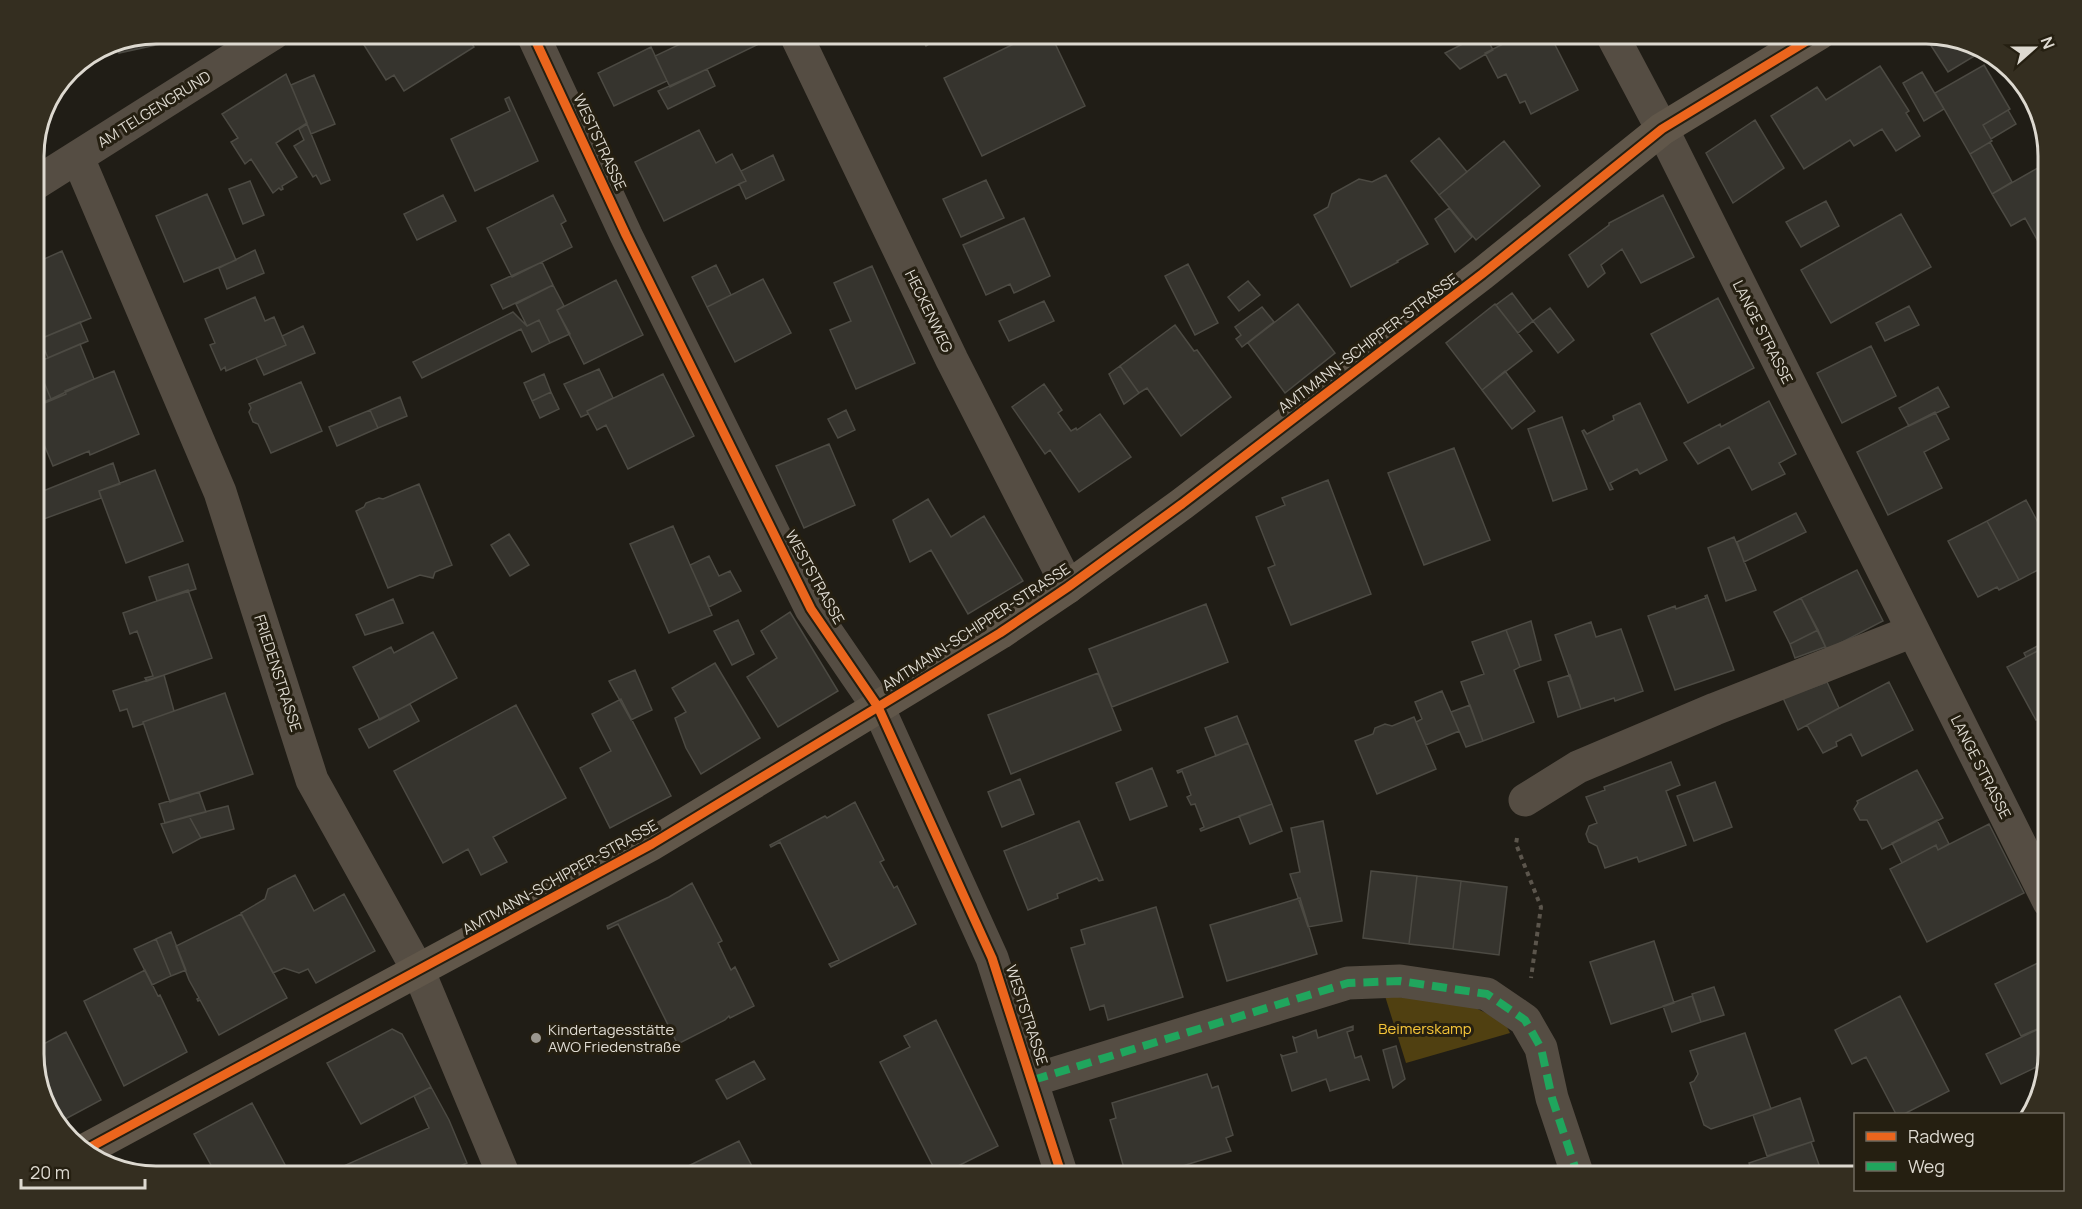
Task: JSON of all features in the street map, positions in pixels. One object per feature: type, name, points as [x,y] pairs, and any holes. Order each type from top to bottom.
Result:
[{"type":"street","name":"AM TELGENGRUND","points":[[44,178],[257,44]]},
{"type":"street","name":"WESTSTRASSE","points":[[537,44],[626,235],[811,609],[878,707],[992,958],[1059,1166]]},
{"type":"street","name":"HECKENWEG","points":[[800,44],[952,360],[1068,587]]},
{"type":"street","name":"LANGE STRASSE","points":[[1617,44],[1662,129],[2038,880]]},
{"type":"street","name":"AMTMANN-SCHIPPER-STRASSE","points":[[93,1146],[419,972],[652,844],[1000,633],[1182,504],[1473,281],[1662,129],[1802,44]]},
{"type":"street","name":"FRIEDENSTRASSE","points":[[78,158],[220,492],[312,780],[419,972],[500,1166]]},
{"type":"street","points":[[1525,800],[1578,767],[1715,709],[1912,631]]},
{"type":"street","points":[[1033,1080],[1348,983],[1400,981],[1487,994],[1525,1020],[1541,1048],[1552,1098],[1575,1166]]},
{"type":"path","points":[[1525,800],[1516,844],[1541,907],[1525,1020]]},
{"type":"green space","name":"Beimerskamp","points":[[1385,996],[1462,1002],[1504,1021],[1510,1033],[1406,1063]]},
{"type":"building","points":[[161,44],[119,53],[118,50],[134,46]]},
{"type":"building","points":[[472,44],[474,47],[404,91],[394,75],[386,80],[364,45]]},
{"type":"building","points":[[680,44],[759,44],[670,87],[655,56]]},
{"type":"building","points":[[1014,44],[1055,44],[1085,106],[982,156],[944,78]]},
{"type":"building","points":[[1463,44],[1490,44],[1493,50],[1460,69],[1445,53]]},
{"type":"building","points":[[1503,44],[1555,44],[1578,90],[1531,114],[1525,101],[1520,103],[1506,74],[1498,78],[1485,53]]},
{"type":"building","points":[[1930,44],[1955,47],[1975,55],[1948,72]]},
{"type":"building","points":[[651,47],[667,81],[614,106],[598,73]]},
{"type":"building","points":[[1984,65],[2010,109],[1983,125],[1992,141],[1970,154],[1935,93]]},
{"type":"building","points":[[1880,66],[1909,111],[1906,113],[1920,136],[1896,151],[1882,129],[1854,146],[1850,140],[1804,169],[1771,116],[1817,87],[1826,100]]},
{"type":"building","points":[[707,69],[715,86],[668,109],[658,91]]},
{"type":"building","points":[[1922,72],[1944,109],[1924,121],[1903,83]]},
{"type":"building","points":[[286,74],[307,123],[276,143],[297,177],[282,186],[283,189],[279,188],[273,193],[251,159],[245,164],[231,142],[238,138],[222,114]]},
{"type":"building","points":[[314,75],[335,124],[311,134],[291,85]]},
{"type":"building","points":[[509,97],[538,161],[475,191],[451,139],[510,111],[505,99]]},
{"type":"building","points":[[2008,110],[2016,124],[1991,139],[1983,125]]},
{"type":"building","points":[[1755,120],[1784,168],[1733,203],[1706,153]]},
{"type":"building","points":[[307,124],[330,180],[321,184],[316,175],[313,177],[294,146],[304,140],[299,129]]},
{"type":"building","points":[[699,130],[716,163],[732,154],[746,181],[664,221],[635,162]]},
{"type":"building","points":[[1439,138],[1467,172],[1439,195],[1411,161]]},
{"type":"building","points":[[1504,141],[1540,186],[1476,240],[1439,195]]},
{"type":"building","points":[[1990,142],[2012,182],[1992,194],[1970,154]]},
{"type":"building","points":[[773,155],[784,180],[746,199],[739,184],[746,181],[741,171]]},
{"type":"building","points":[[2038,168],[2038,241],[2025,218],[2011,226],[1992,194]]},
{"type":"building","points":[[1386,175],[1428,244],[1351,287],[1314,215],[1328,207],[1332,194],[1359,179],[1372,182]]},
{"type":"building","points":[[986,180],[1004,218],[961,237],[943,199]]},
{"type":"building","points":[[250,181],[264,215],[243,224],[229,189]]},
{"type":"building","points":[[207,194],[236,260],[184,282],[156,216]]},
{"type":"building","points":[[443,195],[456,221],[417,240],[404,214]]},
{"type":"building","points":[[553,195],[566,221],[561,224],[572,247],[512,277],[487,228]]},
{"type":"building","points":[[1663,195],[1694,257],[1641,283],[1622,249],[1601,265],[1605,273],[1588,287],[1569,255],[1609,223]]},
{"type":"building","points":[[1826,201],[1839,226],[1801,247],[1786,222]]},
{"type":"building","points":[[1449,208],[1472,237],[1455,252],[1435,219]]},
{"type":"building","points":[[1901,214],[1931,267],[1831,323],[1801,270]]},
{"type":"building","points":[[1024,218],[1050,276],[1014,293],[1010,284],[986,295],[963,245]]},
{"type":"building","points":[[255,250],[264,273],[227,289],[219,268]]},
{"type":"building","points":[[62,251],[91,318],[44,337],[44,259]]},
{"type":"building","points":[[542,262],[553,285],[503,309],[491,285]]},
{"type":"building","points":[[1188,264],[1218,323],[1195,335],[1165,276]]},
{"type":"building","points":[[716,265],[731,295],[707,307],[692,277]]},
{"type":"building","points":[[872,266],[915,363],[856,389],[830,330],[851,321],[834,283]]},
{"type":"building","points":[[763,279],[791,333],[735,362],[707,307]]},
{"type":"building","points":[[616,280],[643,335],[584,364],[557,310]]},
{"type":"building","points":[[1248,281],[1260,295],[1239,311],[1228,297]]},
{"type":"building","points":[[553,285],[564,306],[557,310],[570,334],[550,343],[539,320],[527,326],[516,304]]},
{"type":"building","points":[[1512,293],[1533,321],[1518,333],[1496,305]]},
{"type":"building","points":[[255,297],[265,321],[274,317],[286,345],[226,371],[225,367],[221,370],[210,345],[215,343],[205,319]]},
{"type":"building","points":[[1718,298],[1754,368],[1688,403],[1651,334]]},
{"type":"building","points":[[1044,301],[1054,321],[1009,341],[999,321]]},
{"type":"building","points":[[1298,304],[1335,353],[1285,393],[1248,343]]},
{"type":"building","points":[[1495,304],[1532,351],[1482,390],[1446,343]]},
{"type":"building","points":[[1909,306],[1919,325],[1885,341],[1876,323]]},
{"type":"building","points":[[1262,307],[1274,322],[1242,347],[1236,339],[1241,335],[1235,327]]},
{"type":"building","points":[[1550,308],[1574,340],[1558,353],[1533,321]]},
{"type":"building","points":[[513,312],[527,326],[539,320],[550,343],[532,352],[521,329],[422,378],[413,362]]},
{"type":"building","points":[[80,322],[88,341],[48,358],[44,348],[44,337]]},
{"type":"building","points":[[1175,325],[1194,351],[1197,350],[1231,397],[1181,436],[1147,388],[1139,393],[1120,366]]},
{"type":"building","points":[[303,326],[315,353],[264,375],[256,358],[286,345],[282,336]]},
{"type":"building","points":[[80,344],[94,379],[51,399],[44,382],[44,360]]},
{"type":"building","points":[[1871,346],[1896,396],[1842,423],[1817,373]]},
{"type":"building","points":[[1120,366],[1139,393],[1124,404],[1109,374]]},
{"type":"building","points":[[599,369],[613,398],[587,411],[588,414],[581,417],[564,384]]},
{"type":"building","points":[[114,371],[139,434],[90,455],[89,451],[53,466],[44,444],[44,403],[66,394],[65,391]]},
{"type":"building","points":[[1505,371],[1535,411],[1512,429],[1482,390]]},
{"type":"building","points":[[544,374],[551,392],[532,401],[524,383]]},
{"type":"building","points":[[663,374],[694,436],[628,469],[606,425],[597,430],[587,411]]},
{"type":"building","points":[[44,382],[51,399],[44,402]]},
{"type":"building","points":[[301,382],[322,431],[271,453],[258,424],[253,422],[249,404]]},
{"type":"building","points":[[1044,384],[1062,410],[1058,413],[1071,431],[1076,428],[1077,430],[1100,414],[1131,457],[1079,492],[1050,450],[1045,454],[1012,407]]},
{"type":"building","points":[[1938,387],[1949,407],[1909,426],[1899,408]]},
{"type":"building","points":[[551,392],[559,409],[540,418],[532,401]]},
{"type":"building","points":[[400,397],[407,416],[378,428],[370,410]]},
{"type":"building","points":[[1769,401],[1796,454],[1779,463],[1785,474],[1752,490],[1729,447],[1698,464],[1684,443],[1720,424],[1721,427]]},
{"type":"building","points":[[1640,403],[1667,460],[1640,474],[1637,469],[1610,483],[1613,489],[1610,490],[1582,431],[1584,430],[1587,434],[1614,420],[1613,416]]},
{"type":"building","points":[[370,410],[378,428],[337,446],[329,427]]},
{"type":"building","points":[[846,410],[855,430],[838,438],[828,419]]},
{"type":"building","points":[[1935,412],[1949,439],[1924,452],[1942,488],[1888,515],[1857,452]]},
{"type":"building","points":[[1562,417],[1587,489],[1553,501],[1528,429]]},
{"type":"building","points":[[829,444],[855,505],[804,528],[776,466]]},
{"type":"building","points":[[1454,448],[1490,540],[1424,565],[1388,473]]},
{"type":"building","points":[[113,463],[120,484],[99,491],[101,498],[44,519],[44,491]]},
{"type":"building","points":[[155,470],[183,541],[126,563],[99,491]]},
{"type":"building","points":[[1328,480],[1371,594],[1291,625],[1268,568],[1275,565],[1256,517],[1285,505],[1282,498]]},
{"type":"building","points":[[419,484],[452,565],[435,572],[433,578],[420,575],[388,588],[356,511],[364,507],[366,503],[379,498],[383,499]]},
{"type":"building","points":[[928,499],[951,537],[984,516],[1023,581],[968,614],[931,550],[910,562],[893,520]]},
{"type":"building","points":[[2026,500],[2038,522],[2038,570],[2019,580],[1987,521]]},
{"type":"building","points":[[1796,513],[1806,532],[1744,562],[1737,542]]},
{"type":"building","points":[[1987,521],[2019,580],[1999,590],[1997,587],[1978,597],[1948,541]]},
{"type":"building","points":[[673,526],[712,615],[669,633],[630,544]]},
{"type":"building","points":[[509,534],[529,565],[510,576],[491,545]]},
{"type":"building","points":[[1734,537],[1756,590],[1726,601],[1708,548]]},
{"type":"building","points":[[709,556],[719,576],[730,571],[741,591],[709,607],[690,565]]},
{"type":"building","points":[[188,564],[196,589],[157,601],[149,577]]},
{"type":"building","points":[[1857,570],[1883,621],[1827,650],[1801,598]]},
{"type":"building","points":[[188,590],[212,658],[147,681],[145,678],[153,676],[137,631],[130,634],[123,613]]},
{"type":"building","points":[[1707,595],[1734,670],[1675,690],[1648,616],[1675,606],[1676,609],[1706,598]]},
{"type":"building","points":[[1801,598],[1818,630],[1790,644],[1774,612]]},
{"type":"building","points":[[393,599],[403,623],[365,635],[356,615]]},
{"type":"building","points":[[1206,604],[1228,662],[1112,707],[1089,649]]},
{"type":"building","points":[[790,612],[838,691],[778,727],[747,677],[777,658],[761,631]]},
{"type":"building","points":[[738,620],[754,654],[732,665],[714,631]]},
{"type":"building","points":[[1531,621],[1541,660],[1520,667],[1506,630]]},
{"type":"building","points":[[1591,622],[1596,637],[1621,629],[1643,691],[1581,709],[1555,635]]},
{"type":"building","points":[[1506,630],[1520,667],[1514,670],[1534,722],[1483,741],[1461,682],[1484,674],[1472,642]]},
{"type":"building","points":[[1818,630],[1827,650],[1825,647],[1795,658],[1790,644]]},
{"type":"building","points":[[433,632],[457,678],[380,720],[353,667],[391,647],[394,653]]},
{"type":"building","points":[[2038,646],[2038,651],[2026,657],[2024,653]]},
{"type":"building","points":[[2038,651],[2038,719],[2036,720],[2007,667]]},
{"type":"building","points":[[715,663],[760,738],[701,774],[686,748],[675,718],[686,712],[672,688]]},
{"type":"building","points":[[635,670],[652,710],[631,720],[609,681]]},
{"type":"building","points":[[1098,673],[1121,730],[1011,774],[988,715]]},
{"type":"building","points":[[164,675],[174,711],[133,727],[127,709],[120,711],[113,691]]},
{"type":"building","points":[[1570,675],[1581,709],[1558,717],[1548,682]]},
{"type":"building","points":[[1827,682],[1839,708],[1798,730],[1783,698]]},
{"type":"building","points":[[1889,682],[1913,730],[1862,756],[1851,734],[1836,742],[1837,746],[1823,753],[1807,725]]},
{"type":"building","points":[[1442,691],[1459,731],[1426,745],[1416,722],[1422,719],[1415,702]]},
{"type":"building","points":[[225,693],[253,774],[170,802],[143,722]]},
{"type":"building","points":[[621,699],[671,796],[610,828],[580,768],[611,751],[592,714]]},
{"type":"building","points":[[410,704],[419,721],[369,748],[359,729]]},
{"type":"building","points":[[516,705],[566,798],[493,837],[507,862],[481,875],[468,849],[443,863],[394,771]]},
{"type":"building","points":[[1470,705],[1483,741],[1466,747],[1451,712]]},
{"type":"building","points":[[1237,716],[1248,743],[1216,756],[1205,728]]},
{"type":"building","points":[[1414,717],[1436,769],[1377,794],[1355,741],[1373,734],[1375,728],[1385,724],[1392,726]]},
{"type":"building","points":[[1248,743],[1272,804],[1201,831],[1200,829],[1204,827],[1195,804],[1191,805],[1187,797],[1191,795],[1182,771],[1178,773],[1177,771]]},
{"type":"building","points":[[1671,762],[1680,785],[1666,791],[1686,845],[1639,862],[1637,857],[1605,868],[1597,846],[1589,842],[1586,834],[1589,826],[1597,823],[1586,797],[1605,790],[1604,787]]},
{"type":"building","points":[[1152,768],[1167,806],[1130,820],[1116,783]]},
{"type":"building","points":[[1917,770],[1943,818],[1882,849],[1867,820],[1860,820],[1854,809],[1857,801]]},
{"type":"building","points":[[1020,779],[1034,814],[1002,827],[988,792]]},
{"type":"building","points":[[1715,782],[1732,827],[1694,841],[1677,796]]},
{"type":"building","points":[[199,792],[206,812],[165,823],[159,804]]},
{"type":"building","points":[[855,802],[884,860],[880,862],[894,888],[897,886],[916,924],[831,967],[829,964],[839,960],[780,842],[771,847],[770,845]]},
{"type":"building","points":[[1272,804],[1282,831],[1250,844],[1239,816]]},
{"type":"building","points":[[228,806],[234,829],[201,838],[189,816]]},
{"type":"building","points":[[189,816],[201,838],[173,853],[161,824]]},
{"type":"building","points":[[1937,820],[1949,844],[1938,850],[1936,845],[1902,863],[1892,843]]},
{"type":"building","points":[[1079,821],[1103,880],[1099,881],[1097,878],[1057,894],[1058,898],[1028,910],[1004,851]]},
{"type":"building","points":[[1323,821],[1342,921],[1308,927],[1290,874],[1300,872],[1291,828]]},
{"type":"building","points":[[1989,824],[2024,893],[1927,942],[1890,869],[1936,845],[1938,850]]},
{"type":"building","points":[[1371,871],[1417,876],[1409,944],[1363,938]]},
{"type":"building","points":[[295,875],[314,911],[344,894],[375,951],[316,983],[308,969],[299,973],[284,968],[273,973],[241,913],[265,899],[268,889]]},
{"type":"building","points":[[1417,876],[1461,881],[1453,949],[1409,944]]},
{"type":"building","points":[[1461,881],[1507,887],[1499,955],[1453,949]]},
{"type":"building","points":[[692,883],[722,941],[718,943],[731,970],[735,967],[754,1006],[730,1018],[729,1016],[668,1049],[667,1046],[676,1041],[618,924],[608,929],[607,926],[669,897]]},
{"type":"building","points":[[1300,898],[1317,954],[1227,981],[1210,925]]},
{"type":"building","points":[[1156,907],[1183,997],[1108,1020],[1104,1005],[1090,1010],[1071,948],[1085,944],[1081,930]]},
{"type":"building","points":[[241,914],[287,998],[219,1035],[200,1000],[197,999],[199,998],[189,980],[176,946]]},
{"type":"building","points":[[171,932],[186,970],[171,976],[156,939]]},
{"type":"building","points":[[156,939],[171,976],[152,985],[134,949]]},
{"type":"building","points":[[1654,941],[1674,1003],[1611,1024],[1590,962]]},
{"type":"building","points":[[2038,963],[2038,1029],[2021,1036],[1995,984]]},
{"type":"building","points":[[145,970],[158,996],[160,995],[187,1052],[124,1086],[84,1001]]},
{"type":"building","points":[[1714,987],[1724,1015],[1701,1022],[1692,994]]},
{"type":"building","points":[[1692,996],[1701,1022],[1672,1032],[1663,1006]]},
{"type":"building","points":[[1900,996],[1949,1091],[1906,1113],[1895,1113],[1866,1057],[1852,1064],[1835,1030]]},
{"type":"building","points":[[936,1020],[998,1146],[958,1166],[933,1166],[880,1062],[910,1047],[904,1036]]},
{"type":"building","points":[[1353,1026],[1353,1030],[1347,1032],[1355,1058],[1361,1056],[1369,1080],[1330,1091],[1326,1079],[1292,1091],[1281,1055],[1297,1052],[1293,1037],[1316,1030],[1318,1038]]},
{"type":"building","points":[[392,1029],[402,1034],[431,1087],[361,1124],[327,1063]]},
{"type":"building","points":[[2038,1029],[2038,1066],[2001,1084],[1986,1054]]},
{"type":"building","points":[[66,1032],[101,1100],[65,1119],[49,1089],[44,1061],[44,1044]]},
{"type":"building","points":[[1745,1033],[1771,1109],[1711,1129],[1704,1125],[1690,1083],[1698,1074],[1690,1051]]},
{"type":"building","points":[[1396,1046],[1405,1079],[1393,1088],[1383,1050]]},
{"type":"building","points":[[754,1061],[765,1079],[727,1099],[716,1080]]},
{"type":"building","points":[[1207,1074],[1212,1088],[1218,1086],[1233,1135],[1226,1138],[1231,1151],[1182,1166],[1123,1166],[1110,1120],[1116,1118],[1112,1103]]},
{"type":"building","points":[[431,1087],[449,1120],[467,1163],[460,1166],[344,1166],[429,1128],[414,1096]]},
{"type":"building","points":[[1800,1098],[1814,1141],[1767,1156],[1753,1115]]},
{"type":"building","points":[[252,1103],[286,1166],[212,1166],[194,1134]]},
{"type":"building","points":[[739,1141],[752,1166],[688,1166]]},
{"type":"building","points":[[1811,1142],[1819,1166],[1750,1166],[1749,1163]]},
{"type":"marked path","points":[[1033,1080],[1348,983],[1400,981],[1487,994],[1525,1020],[1541,1048],[1552,1098],[1575,1166]]},
{"type":"cycle path","points":[[537,44],[626,235],[811,609],[878,707],[992,958],[1059,1166]]},
{"type":"cycle path","points":[[93,1146],[652,844],[1000,633],[1182,504],[1482,274],[1662,129],[1802,44]]},
{"type":"place","name":"Kindertagesstätte AWO Friedenstraße","points":[[536,1038]]}]
